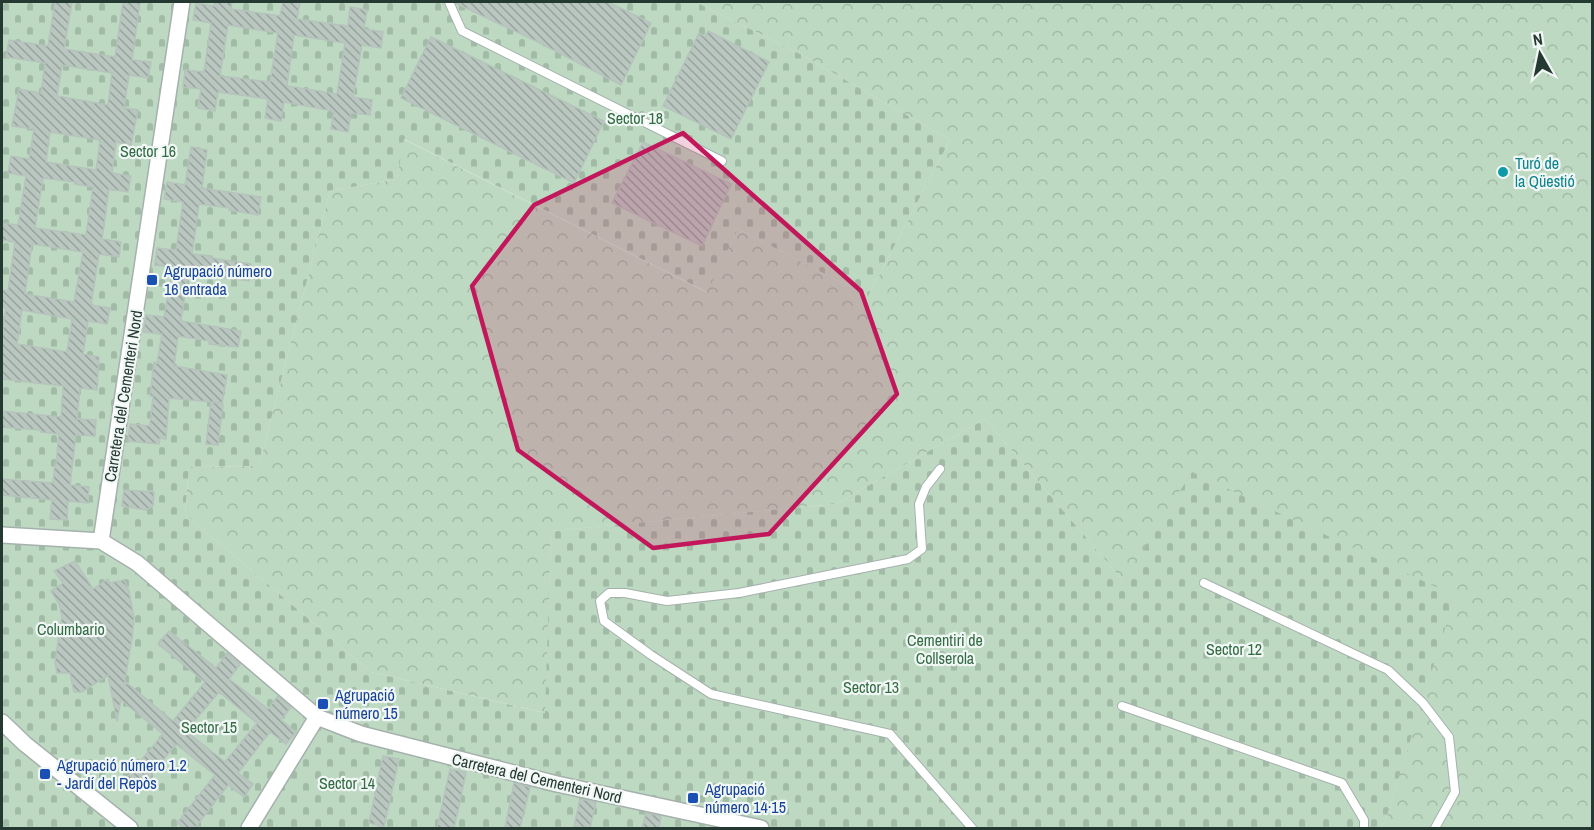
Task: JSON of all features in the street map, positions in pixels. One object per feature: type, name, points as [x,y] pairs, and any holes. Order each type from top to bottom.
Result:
[{"type":"street","name":"Carretera del Cementeri Nord","points":[[101,540],[182,2]]},
{"type":"street","name":"Carretera del Cementeri Nord","points":[[2,535],[101,540],[137,563],[317,717],[361,734],[557,784],[761,828]]},
{"type":"street","points":[[249,828],[317,717]]},
{"type":"street","points":[[2,722],[25,744],[130,828]]},
{"type":"lane","points":[[449,2],[462,30],[722,161]]},
{"type":"lane","points":[[940,469],[926,487],[919,504],[922,549],[908,559],[739,593],[667,601],[625,593],[609,593],[600,601],[604,621],[711,694],[890,734],[972,828]]},
{"type":"lane","points":[[1204,583],[1388,670],[1423,703],[1449,737],[1455,792],[1435,828]]},
{"type":"lane","points":[[1122,706],[1342,783],[1364,820],[1364,828]]},
{"type":"highlighted area","points":[[683,133],[861,291],[897,394],[769,534],[653,548],[518,450],[472,286],[534,205]]},
{"type":"green space","name":"Cementiri de Collserola","points":[[2,2],[696,2],[800,54],[950,140],[868,296],[738,229],[707,292],[404,139],[397,179],[330,191],[259,466],[189,467],[185,514],[371,672],[545,713],[551,531],[836,504],[985,419],[1123,581],[1192,472],[1455,596],[1385,822],[1379,828],[2,828]]},
{"type":"green space","points":[[696,2],[1592,2],[1592,828],[1379,828],[1385,822],[1454,596],[1123,581],[985,419],[836,504],[551,531],[546,713],[371,672],[185,514],[189,467],[259,466],[330,191],[397,179],[403,139],[706,292],[738,229],[868,296],[950,140],[800,54]]},
{"type":"building","points":[[55,2],[72,2],[64,49],[115,57],[123,2],[140,2],[132,60],[151,62],[148,78],[129,75],[124,108],[138,110],[131,145],[116,142],[112,173],[131,176],[128,192],[109,189],[102,239],[121,242],[119,257],[99,254],[91,305],[110,308],[107,324],[88,321],[83,354],[99,357],[97,390],[80,388],[77,419],[96,420],[95,436],[76,435],[70,485],[89,487],[88,503],[68,501],[67,520],[50,519],[52,500],[2,495],[2,479],[53,483],[59,434],[2,427],[2,411],[61,417],[63,386],[2,379],[2,334],[6,308],[2,307],[2,290],[8,291],[15,242],[2,240],[2,223],[18,225],[26,176],[8,173],[11,156],[29,159],[34,129],[12,126],[19,89],[41,93],[45,63],[6,57],[9,40],[48,46]],"holes":[[[62,65],[112,73],[108,105],[57,96]],[[50,132],[100,140],[96,170],[46,162]],[[43,178],[93,187],[86,235],[35,228]],[[32,244],[83,252],[74,302],[25,294]],[[22,310],[72,319],[67,352],[17,344]]]},
{"type":"building","points":[[215,2],[232,2],[231,9],[280,16],[283,2],[300,2],[297,19],[348,26],[350,7],[367,10],[364,29],[383,32],[381,48],[362,45],[353,97],[372,100],[370,115],[351,113],[348,132],[331,129],[334,111],[284,102],[281,121],[265,118],[268,99],[218,92],[215,111],[198,108],[201,89],[183,87],[185,70],[204,72],[211,23],[193,20],[196,3],[214,6]],"holes":[[[228,25],[278,33],[270,82],[220,76]],[[294,35],[345,43],[337,94],[287,86]]]},
{"type":"building","points":[[455,2],[608,2],[651,23],[621,85]]},
{"type":"building","points":[[708,31],[769,62],[731,139],[663,106],[699,33],[705,37]]},
{"type":"building","points":[[431,37],[604,121],[574,183],[401,98]]},
{"type":"building","points":[[643,142],[731,184],[702,246],[612,203]]},
{"type":"building","points":[[191,147],[207,150],[202,188],[261,197],[258,215],[199,204],[192,254],[251,264],[249,281],[220,277],[220,274],[190,269],[186,288],[181,321],[241,331],[238,347],[209,344],[210,341],[178,336],[174,366],[227,375],[222,403],[169,398],[166,439],[160,438],[159,444],[128,441],[130,424],[150,426],[153,396],[150,396],[154,362],[157,363],[162,334],[143,332],[146,315],[164,317],[173,267],[155,265],[157,248],[176,250],[183,202],[164,199],[167,182],[185,185]]},
{"type":"building","points":[[211,402],[223,404],[218,445],[206,444]]},
{"type":"building","points":[[124,490],[154,492],[153,506],[146,510],[122,506]]},
{"type":"building","points":[[75,561],[93,589],[108,579],[110,583],[124,580],[129,591],[134,618],[124,686],[127,683],[173,721],[205,682],[158,644],[169,631],[216,668],[227,653],[240,664],[229,679],[268,709],[278,696],[291,707],[281,720],[296,732],[286,744],[270,732],[238,773],[253,784],[244,797],[228,785],[195,828],[184,828],[177,823],[215,775],[176,744],[138,792],[124,781],[163,734],[121,700],[117,721],[108,675],[82,692],[74,692],[70,673],[57,673],[55,662],[62,616],[59,604],[51,591],[63,583],[54,571]],"holes":[[[219,692],[257,723],[225,762],[186,731]]]},
{"type":"building","points":[[383,756],[399,759],[384,827],[369,823]]},
{"type":"building","points":[[450,769],[466,772],[458,811],[454,828],[437,828]]},
{"type":"building","points":[[514,783],[530,787],[520,828],[505,828]]},
{"type":"building","points":[[580,799],[596,802],[590,828],[574,826]]},
{"type":"building","points":[[646,813],[661,816],[659,828],[642,828]]},
{"type":"place","name":"Turó de la Qüestió","points":[[1503,172]]},
{"type":"place","name":"Agrupació número 16 entrada","points":[[152,280]]},
{"type":"place","name":"Agrupació número 15","points":[[323,704]]},
{"type":"place","name":"Agrupació número 1.2 - Jardí del Repòs","points":[[45,774]]},
{"type":"place","name":"Agrupació número 14·15","points":[[693,798]]},
{"type":"park label","name":"Sector 18","points":[[635,118]]},
{"type":"park label","name":"Sector 16","points":[[148,151]]},
{"type":"park label","name":"Columbario","points":[[71,629]]},
{"type":"park label","name":"Sector 12","points":[[1234,649]]},
{"type":"park label","name":"Sector 13","points":[[871,687]]},
{"type":"park label","name":"Sector 15","points":[[209,727]]},
{"type":"park label","name":"Sector 14","points":[[347,783]]}]
